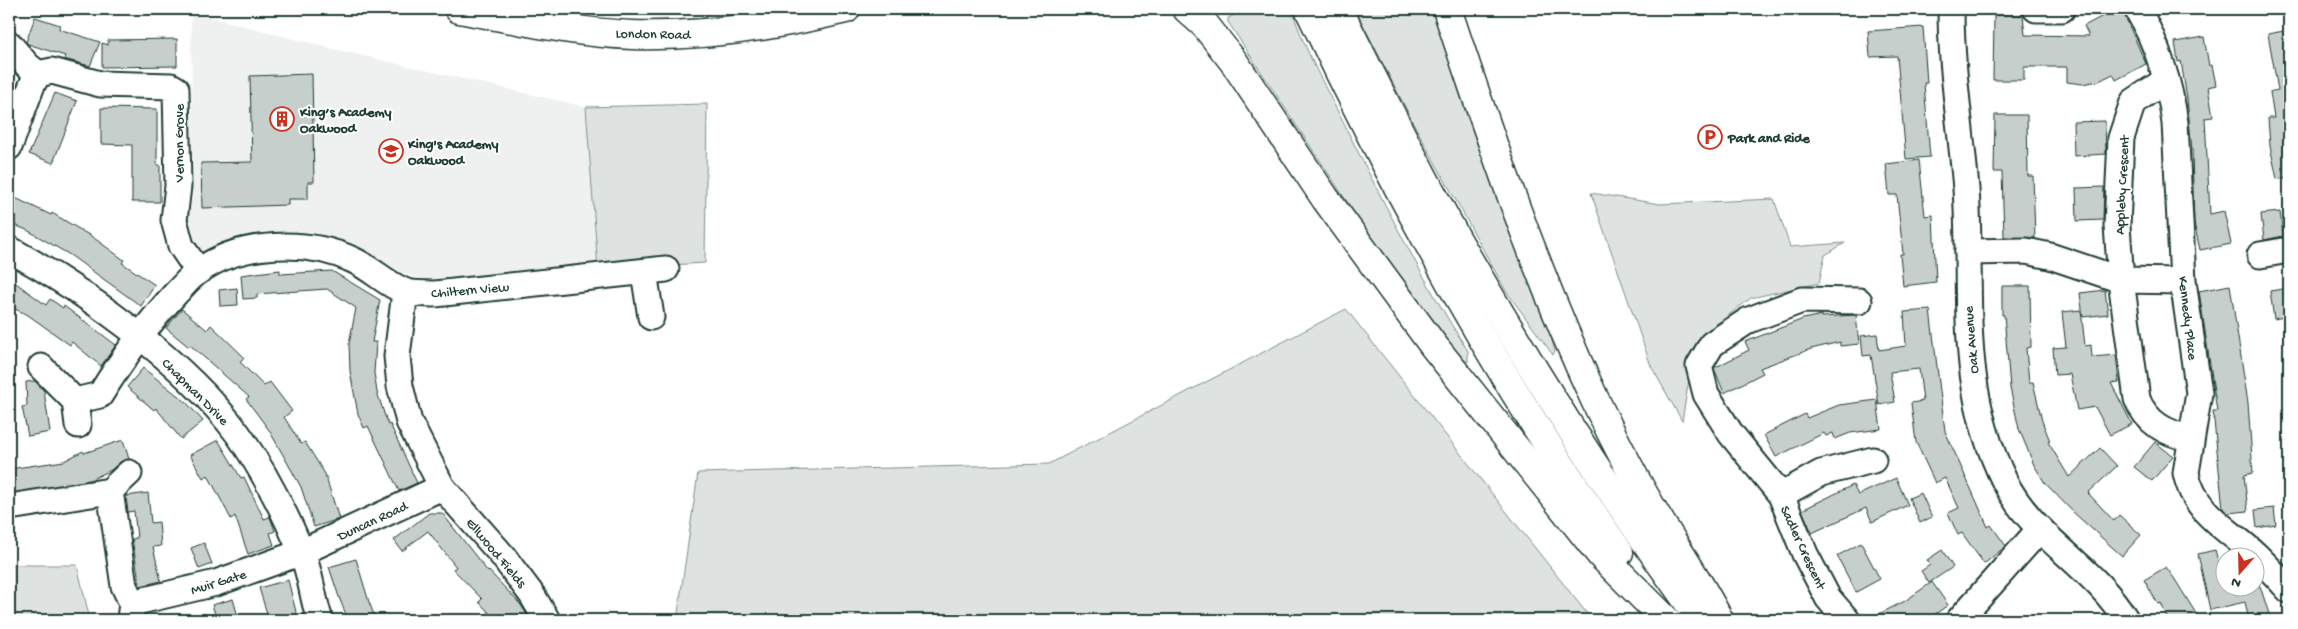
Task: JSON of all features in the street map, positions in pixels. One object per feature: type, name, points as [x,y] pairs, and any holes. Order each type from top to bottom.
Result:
[{"type":"main road","name":"London Road","points":[[458,9],[568,28],[631,35],[701,33],[744,29],[796,21],[846,9]]},
{"type":"main road","points":[[1187,9],[1205,26],[1234,62],[1325,198],[1438,353],[1601,555],[1667,620]]},
{"type":"main road","points":[[1338,9],[1453,233],[1505,321],[1594,467],[1701,620]]},
{"type":"main road","points":[[1447,9],[1513,206],[1584,374],[1618,446],[1653,510],[1708,599],[1718,620]]},
{"type":"main road","points":[[1309,10],[1400,191],[1478,330],[1590,510],[1667,620]]},
{"type":"street","name":"Oak Avenue","points":[[1951,9],[1952,53],[1966,186],[1968,252],[1967,320],[1978,409],[2005,482],[2019,505],[2040,529],[2097,581],[2126,620]]},
{"type":"street","points":[[2036,9],[2062,9]]},
{"type":"street","name":"Kennedy Place","points":[[2137,9],[2144,21],[2166,80],[2172,101],[2175,123],[2183,281],[2199,393],[2190,438],[2186,473],[2188,484],[2200,508],[2256,556],[2289,590]]},
{"type":"street","points":[[9,44],[27,65],[38,74],[32,85],[9,147]]},
{"type":"street","name":"Vernon Grove","points":[[38,74],[52,70],[100,84],[170,86],[176,89],[178,186],[174,220],[181,246],[198,272]]},
{"type":"street","name":"Appleby Crescent","points":[[2166,80],[2132,102],[2121,138],[2118,226],[2121,280],[2136,399],[2143,414],[2162,428],[2190,438]]},
{"type":"street","name":"Chiltern View","points":[[75,401],[100,396],[138,337],[162,308],[198,272],[212,263],[246,251],[300,246],[352,259],[405,292],[435,294],[655,271],[651,317]]},
{"type":"street","name":"Chapman Drive","points":[[9,249],[37,265],[138,337],[193,384],[238,435],[263,475],[302,552],[320,620]]},
{"type":"street","points":[[2260,255],[2289,250]]},
{"type":"street","points":[[1968,252],[2026,251],[2050,256],[2121,280],[2183,281]]},
{"type":"street","name":"Ellwood Fields","points":[[405,292],[397,356],[400,386],[409,422],[442,487],[502,556],[532,595],[547,620]]},
{"type":"street","name":"Sadler Crescent","points":[[1847,620],[1828,598],[1805,554],[1781,496],[1731,434],[1706,394],[1699,366],[1712,344],[1749,320],[1802,300],[1859,301]]},
{"type":"street","points":[[41,368],[75,401],[78,426]]},
{"type":"street","name":"Sadler Crescent","points":[[1781,496],[1821,473],[1873,460]]},
{"type":"street","points":[[16,506],[110,491],[129,473]]},
{"type":"street","name":"Duncan Road","points":[[302,552],[442,487]]},
{"type":"street","name":"Muir Gate","points":[[110,491],[124,586],[131,612],[302,552]]},
{"type":"street","points":[[1972,615],[2040,529]]},
{"type":"shaded area","points":[[1247,9],[1292,9],[1317,71],[1405,242],[1435,297],[1468,351],[1468,362],[1461,358],[1356,215],[1228,22],[1228,18]]},
{"type":"shaded area","points":[[1355,9],[1434,9],[1464,108],[1521,260],[1544,313],[1555,351],[1553,355],[1506,291],[1415,126]]},
{"type":"shaded area","name":"King's Academy Oakwood","points":[[191,12],[329,48],[586,107],[598,269],[435,282],[401,273],[338,239],[296,233],[273,236],[207,253],[203,252],[193,240],[187,221],[193,196]]},
{"type":"shaded area","points":[[707,104],[705,263],[598,269],[586,107]]},
{"type":"shaded area","points":[[1591,193],[1660,204],[1774,199],[1790,247],[1845,243],[1825,255],[1819,283],[1751,298],[1706,332],[1692,361],[1682,421],[1651,366]]},
{"type":"shaded area","points":[[1346,309],[1592,620],[677,620],[698,473],[1049,464]]},
{"type":"shaded area","points":[[9,565],[77,565],[90,620],[9,620]]},
{"type":"building","points":[[2116,9],[2121,9],[2124,14],[2146,64],[2116,80],[2113,74],[2099,81],[2082,84],[2067,82],[2067,67],[2024,67],[2024,80],[1993,80],[1994,15],[2023,15],[2025,35],[2089,36],[2084,26]]},
{"type":"building","points":[[35,17],[60,25],[59,29],[100,42],[90,66],[64,59],[65,56],[28,44],[26,42]]},
{"type":"building","points":[[1923,27],[1927,83],[1924,83],[1930,157],[1906,159],[1897,56],[1870,57],[1868,31]]},
{"type":"building","points":[[2289,30],[2289,177],[2277,179],[2270,146],[2268,118],[2274,118],[2270,92],[2278,90],[2268,34]]},
{"type":"building","points":[[2204,37],[2209,66],[2212,65],[2216,85],[2208,87],[2213,117],[2205,118],[2210,214],[2224,211],[2231,244],[2200,250],[2194,223],[2192,150],[2187,99],[2181,61],[2178,62],[2175,42]]},
{"type":"building","points":[[177,39],[177,66],[102,67],[102,43],[108,45],[108,40]]},
{"type":"building","name":"King’s Academy Oakwood","points":[[312,74],[314,182],[308,182],[308,199],[288,199],[288,205],[202,208],[201,163],[252,162],[250,76]]},
{"type":"building","points":[[55,93],[77,101],[53,163],[29,154]]},
{"type":"building","points":[[101,108],[157,109],[157,165],[160,165],[160,202],[132,202],[132,145],[101,144]]},
{"type":"building","points":[[1995,115],[2027,115],[2028,176],[2033,176],[2035,238],[2004,237],[2002,172],[1994,172]]},
{"type":"building","points":[[2105,121],[2106,154],[2074,156],[2073,122]]},
{"type":"building","points":[[1919,160],[1925,216],[1933,215],[1936,282],[1903,286],[1900,254],[1903,254],[1897,195],[1889,195],[1886,164]]},
{"type":"building","points":[[2104,187],[2103,220],[2077,221],[2076,188]]},
{"type":"building","points":[[9,195],[51,215],[52,213],[94,238],[124,260],[122,263],[155,285],[141,306],[70,255],[27,230],[9,223]]},
{"type":"building","points":[[2280,212],[2283,236],[2264,240],[2261,214]]},
{"type":"building","points":[[280,270],[280,274],[332,271],[380,300],[372,342],[376,342],[374,373],[377,392],[388,425],[390,424],[417,483],[399,491],[368,426],[364,428],[358,414],[350,371],[349,344],[356,308],[327,289],[257,294],[257,298],[243,299],[241,275]]},
{"type":"building","points":[[9,278],[46,305],[50,299],[63,308],[64,306],[116,345],[101,366],[72,342],[70,345],[28,315],[9,306]]},
{"type":"building","points":[[2230,285],[2248,403],[2253,473],[2244,475],[2248,511],[2228,513],[2223,509],[2213,411],[2217,411],[2199,291]]},
{"type":"building","points":[[2002,286],[2030,286],[2031,347],[2026,348],[2029,383],[2033,382],[2042,421],[2050,441],[2048,442],[2069,477],[2100,448],[2117,466],[2088,493],[2114,521],[2119,515],[2141,535],[2122,556],[2073,512],[2045,483],[2034,465],[2019,429],[2010,388],[2004,315],[2002,315]]},
{"type":"building","points":[[237,288],[238,305],[220,306],[219,290]]},
{"type":"building","points":[[2289,288],[2289,316],[2274,319],[2270,291]]},
{"type":"building","points":[[2105,290],[2108,314],[2083,317],[2080,293]]},
{"type":"building","points":[[182,309],[207,330],[211,325],[244,357],[240,362],[264,386],[270,382],[292,411],[284,417],[301,444],[305,442],[325,474],[339,519],[314,527],[301,487],[269,430],[246,399],[249,397],[190,345],[189,347],[166,328]]},
{"type":"building","points":[[1930,310],[1945,431],[1988,527],[1991,525],[2006,546],[1984,564],[1962,533],[1958,535],[1948,513],[1959,508],[1945,478],[1935,483],[1916,442],[1911,403],[1923,401],[1919,369],[1890,372],[1895,402],[1879,405],[1871,355],[1863,356],[1861,336],[1877,334],[1879,350],[1906,346],[1904,312]]},
{"type":"building","points":[[2081,310],[2085,346],[2091,345],[2092,357],[2116,355],[2119,382],[2111,383],[2132,424],[2110,435],[2095,407],[2077,410],[2070,374],[2055,375],[2053,348],[2066,347],[2062,312]]},
{"type":"building","points":[[1822,315],[1822,317],[1856,315],[1859,344],[1840,346],[1840,342],[1811,349],[1760,368],[1763,373],[1724,393],[1714,368],[1749,350],[1745,342],[1803,319]]},
{"type":"building","points":[[143,368],[186,402],[203,421],[181,439],[156,408],[154,410],[127,387]]},
{"type":"building","points":[[35,381],[44,391],[50,432],[28,436],[22,407],[27,406],[26,382]]},
{"type":"building","points":[[1877,400],[1881,429],[1850,433],[1835,439],[1833,433],[1826,436],[1824,433],[1776,457],[1764,435],[1805,414],[1807,418],[1839,405]]},
{"type":"building","points":[[123,440],[129,459],[120,462],[111,470],[90,480],[9,494],[9,469],[64,461],[83,451],[84,453]]},
{"type":"building","points":[[218,440],[241,478],[244,477],[264,519],[270,517],[275,531],[270,533],[274,545],[248,554],[235,516],[231,519],[208,475],[203,478],[190,455]]},
{"type":"building","points":[[2155,442],[2173,456],[2152,481],[2134,467]]},
{"type":"building","points":[[1896,478],[1908,505],[1872,522],[1866,508],[1812,533],[1802,510],[1853,485],[1858,495]]},
{"type":"building","points":[[148,493],[151,523],[159,522],[161,546],[153,547],[161,581],[140,586],[132,539],[137,538],[134,511],[128,512],[126,496]]},
{"type":"building","points":[[1921,493],[1932,517],[1920,523],[1909,498]]},
{"type":"building","points":[[2274,508],[2276,525],[2257,528],[2255,510]]},
{"type":"building","points":[[429,513],[442,513],[488,572],[521,605],[530,620],[496,620],[479,602],[482,599],[453,569],[456,567],[428,531],[402,551],[394,540]]},
{"type":"building","points":[[204,543],[212,564],[199,569],[191,548]]},
{"type":"building","points":[[1861,543],[1880,579],[1856,592],[1837,556]]},
{"type":"building","points":[[1942,550],[1953,567],[1929,583],[1921,571],[1930,565],[1927,560]]},
{"type":"building","points":[[2215,550],[2216,596],[2263,596],[2271,620],[2249,620],[2245,602],[2210,610],[2198,554]]},
{"type":"building","points":[[356,559],[376,620],[348,620],[329,567]]},
{"type":"building","points":[[2166,567],[2200,620],[2168,620],[2161,603],[2158,604],[2144,580]]},
{"type":"building","points":[[288,580],[298,620],[269,620],[259,588]]},
{"type":"building","points":[[1932,582],[1948,605],[1927,620],[1867,620],[1905,601]]},
{"type":"building","points":[[233,599],[239,620],[217,620],[212,605]]},
{"type":"place","name":"King’s Academy Oakwood","points":[[282,119]]},
{"type":"place","name":"Park and Ride","points":[[1710,137]]},
{"type":"place","name":"King's Academy Oakwood","points":[[391,151]]}]
